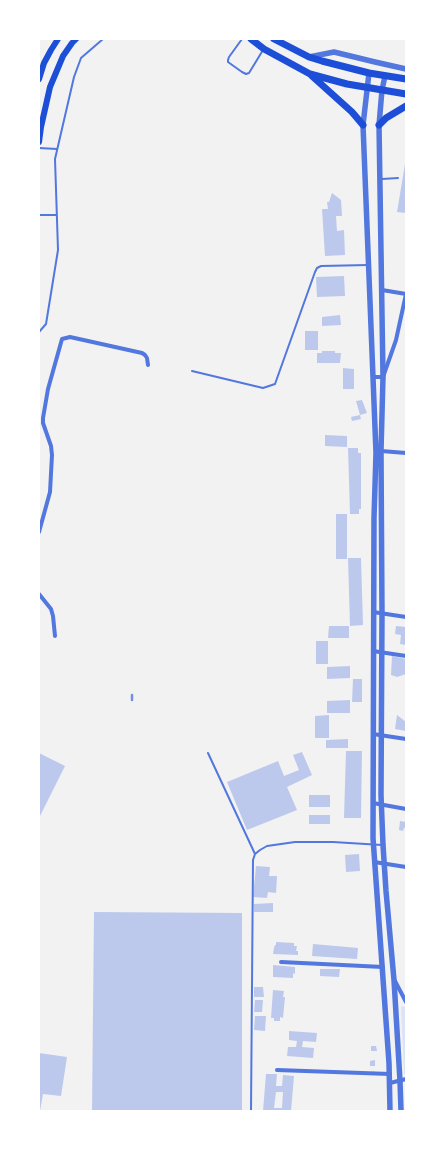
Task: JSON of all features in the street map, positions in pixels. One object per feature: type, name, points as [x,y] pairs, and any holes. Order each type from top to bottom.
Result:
[{"type":"main road","points":[[39,79],[44,63],[58,39]]},
{"type":"main road","points":[[39,142],[50,87],[63,56],[76,39]]},
{"type":"main road","points":[[251,39],[264,49],[310,74],[347,84],[406,94]]},
{"type":"main road","points":[[274,39],[309,57],[369,73],[406,79]]},
{"type":"main road","points":[[310,74],[352,112],[363,126]]},
{"type":"main road","points":[[379,125],[386,118],[406,106]]},
{"type":"street","points":[[309,57],[334,52],[406,69]]},
{"type":"street","points":[[369,73],[363,126],[373,377],[378,450],[382,614],[381,734],[383,845],[403,1080],[403,1109]]},
{"type":"street","points":[[385,76],[382,90],[379,125],[383,377],[374,518],[373,844],[390,1074],[390,1111]]},
{"type":"street","points":[[382,290],[406,294],[396,340],[383,377]]},
{"type":"street","points":[[39,532],[50,492],[52,455],[43,418],[48,389],[62,339],[65,337],[70,337],[142,353],[147,358],[148,365]]},
{"type":"street","points":[[373,377],[383,377]]},
{"type":"street","points":[[378,450],[406,453]]},
{"type":"street","points":[[39,594],[53,616],[56,636]]},
{"type":"street","points":[[373,612],[406,617]]},
{"type":"street","points":[[373,651],[406,656]]},
{"type":"street","points":[[373,734],[406,739]]},
{"type":"street","points":[[373,803],[406,809]]},
{"type":"street","points":[[374,862],[406,867]]},
{"type":"street","points":[[280,962],[383,967]]},
{"type":"street","points":[[394,980],[406,1002]]},
{"type":"street","points":[[277,1070],[390,1074]]},
{"type":"street","points":[[390,1082],[403,1080]]},
{"type":"lane","points":[[39,332],[46,324],[58,250],[55,159],[57,149],[74,77],[81,58],[103,39]]},
{"type":"lane","points":[[242,39],[229,57],[228,62],[246,74],[249,73],[264,49]]},
{"type":"lane","points":[[39,148],[57,149]]},
{"type":"lane","points":[[380,179],[398,178]]},
{"type":"lane","points":[[39,215],[56,216]]},
{"type":"lane","points":[[192,371],[263,388],[276,384],[317,268],[321,266],[369,265]]},
{"type":"lane","points":[[208,753],[255,854]]},
{"type":"lane","points":[[251,1111],[253,860],[255,854],[267,846],[295,842],[333,842],[383,845]]},
{"type":"shaded area","points":[[404,1006],[406,1009],[406,1073],[404,1074],[401,1007]]},
{"type":"building","points":[[406,164],[406,213],[397,212]]},
{"type":"building","points":[[332,193],[341,200],[342,216],[336,216],[337,231],[344,230],[345,255],[325,256],[322,209],[328,209],[327,202],[329,202]]},
{"type":"building","points":[[344,276],[345,296],[317,297],[316,277]]},
{"type":"building","points":[[340,315],[341,325],[322,326],[322,317]]},
{"type":"building","points":[[305,331],[318,331],[318,350],[305,350]]},
{"type":"building","points":[[322,351],[335,351],[335,353],[341,353],[340,363],[317,363],[317,353],[322,353]]},
{"type":"building","points":[[343,368],[354,369],[354,389],[343,389]]},
{"type":"building","points":[[362,400],[367,413],[360,415],[356,401]]},
{"type":"building","points":[[360,415],[361,419],[352,421],[351,417]]},
{"type":"building","points":[[325,435],[347,436],[347,447],[325,446]]},
{"type":"building","points":[[348,448],[358,448],[358,453],[361,453],[361,509],[359,509],[359,514],[350,514]]},
{"type":"building","points":[[336,514],[347,514],[347,559],[336,559]]},
{"type":"building","points":[[348,558],[361,558],[363,625],[350,626]]},
{"type":"building","points":[[329,626],[349,626],[349,638],[328,638]]},
{"type":"building","points":[[396,626],[406,627],[406,645],[400,644],[401,635],[395,634]]},
{"type":"building","points":[[316,641],[328,641],[328,664],[316,664]]},
{"type":"building","points":[[392,656],[406,659],[406,674],[397,677],[391,675]]},
{"type":"building","points":[[350,666],[350,678],[327,679],[327,667]]},
{"type":"building","points":[[353,679],[362,679],[362,702],[352,702]]},
{"type":"building","points":[[350,700],[350,713],[327,713],[327,701]]},
{"type":"building","points":[[329,715],[329,738],[315,738],[315,716]]},
{"type":"building","points":[[397,715],[406,722],[406,731],[395,729]]},
{"type":"building","points":[[348,739],[348,748],[326,748],[326,740]]},
{"type":"building","points":[[346,751],[362,751],[361,818],[344,818]]},
{"type":"building","points":[[302,752],[312,775],[287,787],[297,810],[247,830],[227,782],[278,761],[284,776],[299,770],[293,755]]},
{"type":"building","points":[[39,753],[65,766],[39,818]]},
{"type":"building","points":[[309,795],[330,795],[330,807],[309,807]]},
{"type":"building","points":[[309,815],[330,815],[330,824],[309,824]]},
{"type":"building","points":[[400,821],[406,822],[406,828],[404,828],[403,831],[399,830]]},
{"type":"building","points":[[359,854],[360,871],[346,872],[345,855]]},
{"type":"building","points":[[256,866],[270,867],[269,876],[277,876],[276,893],[268,892],[267,898],[253,897]]},
{"type":"building","points":[[273,903],[273,912],[254,912],[254,904]]},
{"type":"building","points":[[94,912],[242,913],[242,1111],[92,1111]]},
{"type":"building","points":[[276,942],[294,943],[294,946],[297,946],[296,951],[298,951],[298,955],[273,954]]},
{"type":"building","points":[[313,944],[358,948],[357,959],[312,956]]},
{"type":"building","points":[[273,965],[295,967],[295,974],[293,973],[293,978],[273,977]]},
{"type":"building","points":[[320,969],[340,969],[339,977],[320,976]]},
{"type":"building","points":[[254,987],[263,987],[264,997],[254,997]]},
{"type":"building","points":[[273,990],[284,991],[283,997],[285,997],[283,1018],[280,1017],[280,1021],[274,1021],[274,1018],[271,1018]]},
{"type":"building","points":[[255,1000],[263,1000],[262,1012],[254,1012]]},
{"type":"building","points":[[255,1016],[266,1016],[265,1031],[254,1030]]},
{"type":"building","points":[[289,1031],[317,1033],[316,1042],[303,1041],[302,1047],[314,1048],[313,1058],[287,1056],[288,1047],[296,1047],[297,1041],[289,1040]]},
{"type":"building","points":[[371,1046],[376,1046],[377,1051],[371,1051]]},
{"type":"building","points":[[39,1053],[67,1057],[61,1096],[43,1094],[40,1111],[39,1111]]},
{"type":"building","points":[[375,1060],[375,1066],[370,1066],[370,1061]]},
{"type":"building","points":[[266,1074],[277,1074],[276,1086],[282,1086],[283,1075],[294,1076],[291,1111],[263,1111]],"holes":[[[276,1092],[283,1092],[282,1108],[274,1108]]]},
{"type":"railway","points":[[132,695],[132,700]]}]
